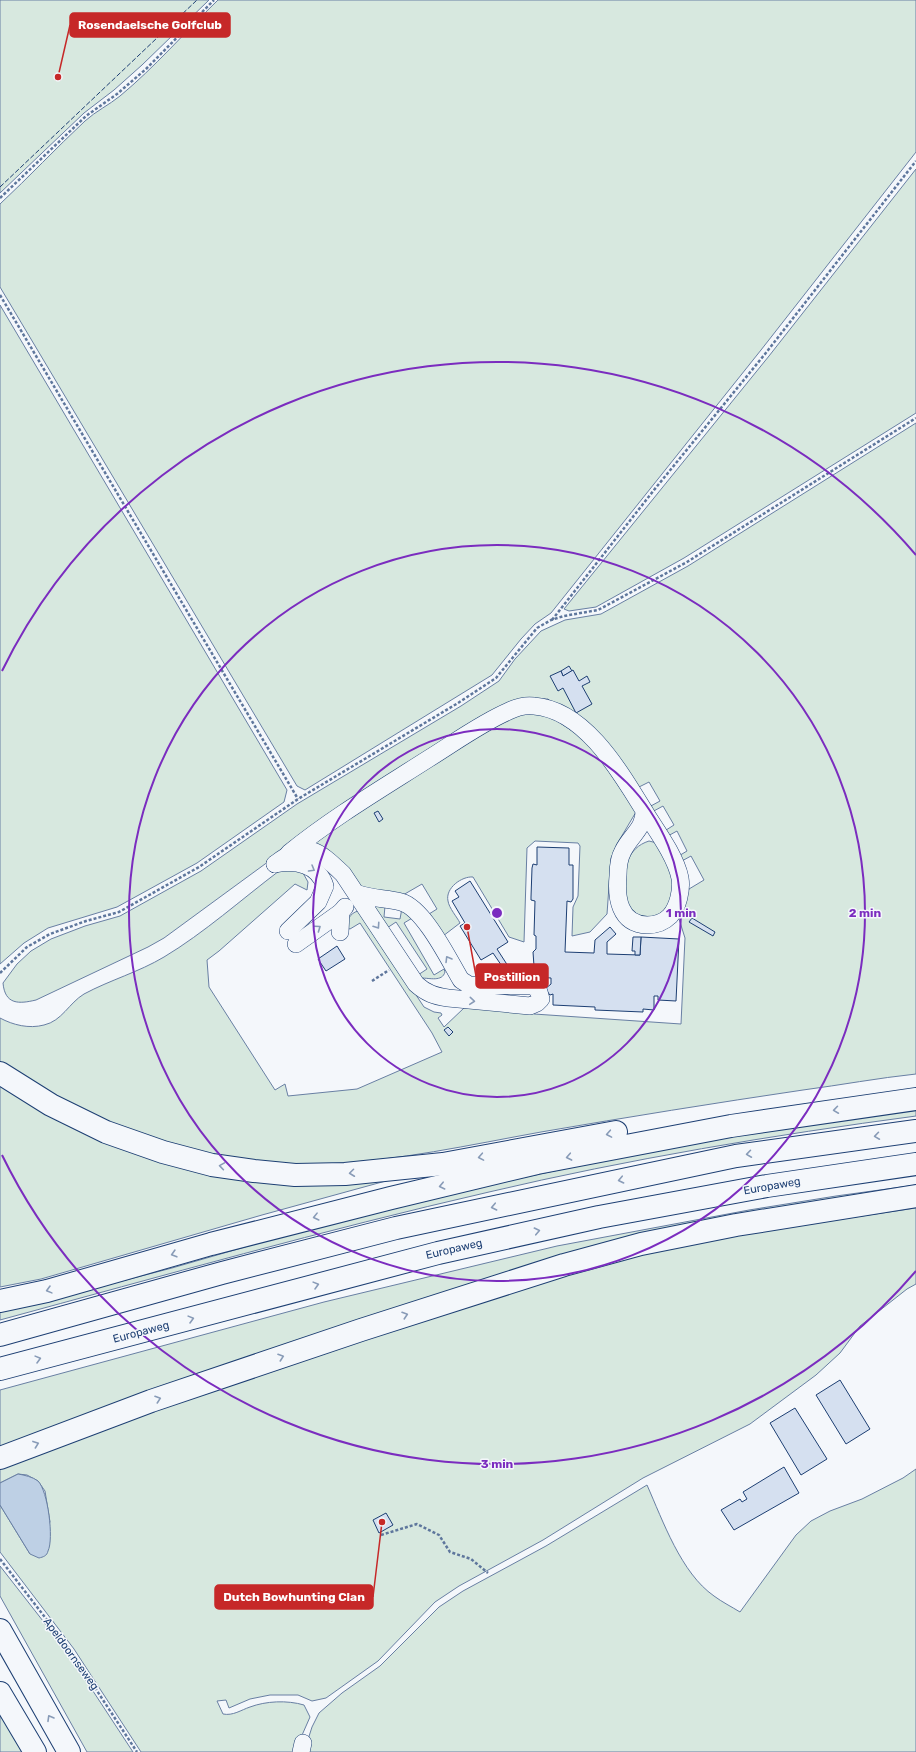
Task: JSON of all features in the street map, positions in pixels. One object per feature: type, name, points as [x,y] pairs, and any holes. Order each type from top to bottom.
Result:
[{"type":"main road","points":[[0,1073],[51,1105],[106,1132],[163,1152],[212,1165],[295,1175],[345,1174],[443,1164],[650,1126],[731,1126]]},
{"type":"main road","points":[[0,1300],[47,1290],[211,1244],[414,1192],[537,1163],[731,1126],[916,1099]]},
{"type":"main road","points":[[0,1335],[222,1273],[396,1228],[736,1156],[916,1131]]},
{"type":"main road","name":"Europaweg","points":[[0,1369],[438,1252],[598,1217],[767,1186],[916,1164]]},
{"type":"main road","points":[[0,1458],[159,1399],[396,1318],[564,1265],[641,1244],[736,1225],[916,1196]]},
{"type":"main road","points":[[0,1630],[69,1752]]},
{"type":"main road","points":[[0,1693],[35,1752]]},
{"type":"lane","points":[[353,889],[341,912],[292,938],[318,902],[325,886],[318,872],[312,867],[288,862],[275,864],[317,830],[369,796],[496,717],[522,706],[534,706],[552,710],[576,724],[586,732],[617,767],[644,810],[675,864],[681,886],[672,913],[667,920],[657,924],[648,925],[640,924],[632,920],[624,913],[618,904],[616,890],[622,851],[643,824],[644,810]]},
{"type":"lane","points":[[289,853],[298,850],[319,854],[343,874],[416,984],[424,992],[435,996],[448,998],[530,1006],[537,1003],[541,999],[539,992],[534,986],[469,985],[461,980],[425,920],[413,908],[402,902],[367,898],[353,889]]},
{"type":"lane","points":[[340,932],[341,912]]},
{"type":"lane","points":[[448,998],[461,980]]},
{"type":"path","points":[[0,198],[86,116],[117,94],[146,69],[214,0]]},
{"type":"path","points":[[551,620],[649,496],[765,354],[916,161]]},
{"type":"path","points":[[0,296],[298,799]]},
{"type":"path","points":[[0,974],[28,947],[50,934],[86,921],[119,912],[199,867],[298,799],[458,703],[496,678],[537,628],[551,620],[564,616],[598,610],[686,562],[916,418]]},
{"type":"path","points":[[372,981],[390,969]]},
{"type":"path","points":[[381,1535],[418,1524],[439,1535],[450,1552],[471,1559],[488,1573]]},
{"type":"path","name":"Apeldoornseweg","points":[[0,1559],[71,1651],[137,1752]]},
{"type":"shaded area","points":[[0,0],[209,0],[142,65],[114,90],[84,113],[0,193]]},
{"type":"shaded area","points":[[218,0],[916,0],[916,152],[761,350],[551,613],[535,624],[492,675],[305,790],[297,786],[0,287],[0,204],[85,121],[120,96],[145,73]]},
{"type":"shaded area","points":[[916,169],[916,413],[684,558],[596,607],[569,611],[564,609],[769,356]]},
{"type":"shaded area","points":[[0,305],[287,790],[284,802],[197,863],[117,907],[48,928],[24,943],[0,964]]},
{"type":"shaded area","points":[[916,423],[916,1074],[672,1110],[379,1160],[325,1164],[282,1164],[239,1159],[196,1151],[154,1139],[113,1124],[74,1106],[36,1085],[0,1062],[0,1018],[10,1023],[33,1027],[44,1025],[56,1020],[84,994],[145,967],[179,948],[279,871],[287,867],[303,873],[308,882],[307,890],[295,884],[207,960],[209,987],[275,1090],[285,1084],[288,1096],[357,1089],[442,1052],[432,1033],[360,923],[350,929],[347,928],[349,918],[358,911],[361,912],[424,1007],[434,1012],[441,1013],[442,1015],[438,1018],[444,1027],[464,1008],[532,1010],[534,1014],[681,1024],[685,938],[679,919],[689,889],[704,880],[691,856],[680,862],[677,857],[687,851],[677,831],[666,837],[663,832],[674,825],[663,806],[652,812],[649,807],[660,801],[649,782],[637,788],[548,699],[531,699],[306,834],[164,938],[148,947],[36,1000],[19,1002],[10,999],[4,990],[3,983],[17,964],[31,951],[51,939],[85,926],[120,916],[201,871],[297,804],[461,706],[499,681],[515,659],[541,631],[565,620],[601,614],[688,566]]},
{"type":"shaded area","points":[[544,712],[590,743],[636,812],[617,844],[611,858],[607,914],[590,932],[572,936],[573,907],[578,896],[580,846],[578,843],[535,841],[527,848],[524,942],[509,937],[473,877],[464,878],[459,881],[449,892],[449,904],[460,923],[443,936],[429,914],[437,909],[422,884],[403,895],[361,889],[316,845],[314,839],[510,714]]},
{"type":"shaded area","points":[[649,841],[657,843],[670,870],[673,888],[668,906],[661,915],[643,918],[632,911],[626,904],[624,897],[624,881],[626,866],[631,854],[636,848]]},
{"type":"shaded area","points":[[372,904],[385,906],[384,917],[400,919],[402,908],[414,917],[404,923],[434,975],[444,969],[445,972],[441,977],[435,979],[421,978],[418,975],[427,969],[396,922],[387,928]]},
{"type":"shaded area","points":[[0,1084],[103,1140],[393,1179],[41,1279],[0,1287]]},
{"type":"shaded area","points":[[916,1109],[916,1116],[809,1131],[648,1158],[489,1192],[304,1238],[0,1320],[0,1309],[68,1295],[172,1268],[276,1238],[488,1185],[611,1159],[739,1135]]},
{"type":"shaded area","points":[[916,1185],[751,1214],[0,1452],[0,1390],[324,1302],[557,1246],[749,1210]]},
{"type":"shaded area","points":[[916,1208],[916,1284],[907,1289],[860,1326],[840,1353],[816,1375],[750,1424],[643,1478],[543,1540],[459,1586],[435,1602],[378,1661],[326,1698],[312,1701],[298,1695],[270,1695],[250,1699],[229,1708],[226,1700],[217,1701],[223,1714],[234,1713],[256,1705],[270,1702],[291,1702],[304,1705],[310,1717],[299,1742],[297,1752],[141,1752],[74,1649],[0,1552],[0,1505],[30,1554],[50,1522],[45,1491],[38,1481],[27,1475],[18,1474],[0,1483],[0,1464],[238,1380],[620,1258],[719,1237]]},
{"type":"shaded area","points":[[916,1469],[916,1752],[304,1752],[312,1727],[319,1713],[342,1693],[380,1666],[439,1607],[463,1591],[546,1546],[647,1485],[674,1545],[692,1574],[702,1586],[714,1596],[740,1612],[796,1535],[811,1521],[830,1511],[862,1499],[903,1478]]},
{"type":"shaded area","points":[[0,1566],[68,1653],[133,1752],[87,1752],[0,1596]]},
{"type":"shaded area","points":[[0,1709],[24,1752],[0,1752]]},
{"type":"water","points":[[18,1474],[31,1477],[38,1481],[45,1494],[49,1515],[50,1545],[47,1554],[40,1558],[30,1554],[0,1505],[0,1483]]},
{"type":"building","points":[[569,666],[572,671],[563,676],[561,671]]},
{"type":"building","points":[[573,670],[579,681],[587,676],[590,682],[582,686],[592,704],[576,713],[563,688],[558,691],[550,676],[561,671],[563,676]]},
{"type":"building","points":[[378,811],[383,819],[379,822],[374,813]]},
{"type":"building","points":[[537,847],[569,848],[569,865],[573,865],[573,899],[571,902],[567,901],[565,952],[594,953],[595,940],[610,927],[616,934],[607,942],[607,954],[640,955],[641,937],[679,939],[676,1001],[658,1000],[658,996],[654,996],[654,1010],[643,1009],[643,1012],[595,1010],[595,1007],[553,1005],[553,994],[550,995],[545,989],[551,984],[551,978],[508,975],[493,953],[481,960],[460,926],[465,923],[452,901],[459,897],[455,891],[470,881],[508,942],[497,949],[508,966],[534,966],[533,952],[536,949],[536,936],[534,935],[535,901],[531,900],[531,897],[532,868],[533,864],[537,865]]},
{"type":"building","points":[[692,918],[715,932],[713,936],[689,922]]},
{"type":"building","points":[[633,937],[641,937],[640,955],[635,955],[635,951],[632,951]]},
{"type":"building","points":[[337,946],[345,959],[326,971],[318,959]]},
{"type":"building","points":[[448,1027],[453,1032],[449,1036],[444,1030]]},
{"type":"building","points":[[840,1380],[870,1429],[846,1444],[816,1395]]},
{"type":"building","points":[[795,1408],[827,1459],[801,1475],[770,1423]]},
{"type":"building","points":[[784,1467],[799,1493],[734,1530],[721,1510],[740,1499],[742,1502],[747,1499],[743,1492]]},
{"type":"building","points":[[386,1513],[393,1525],[379,1533],[373,1520]]},
{"type":"fence","points":[[0,187],[197,0]]},
{"type":"place","name":"Rosendaelsche Golfclub","points":[[58,77]]},
{"type":"place","name":"Postillion","points":[[467,927]]},
{"type":"place","name":"Dutch Bowhunting Clan","points":[[382,1522]]}]
